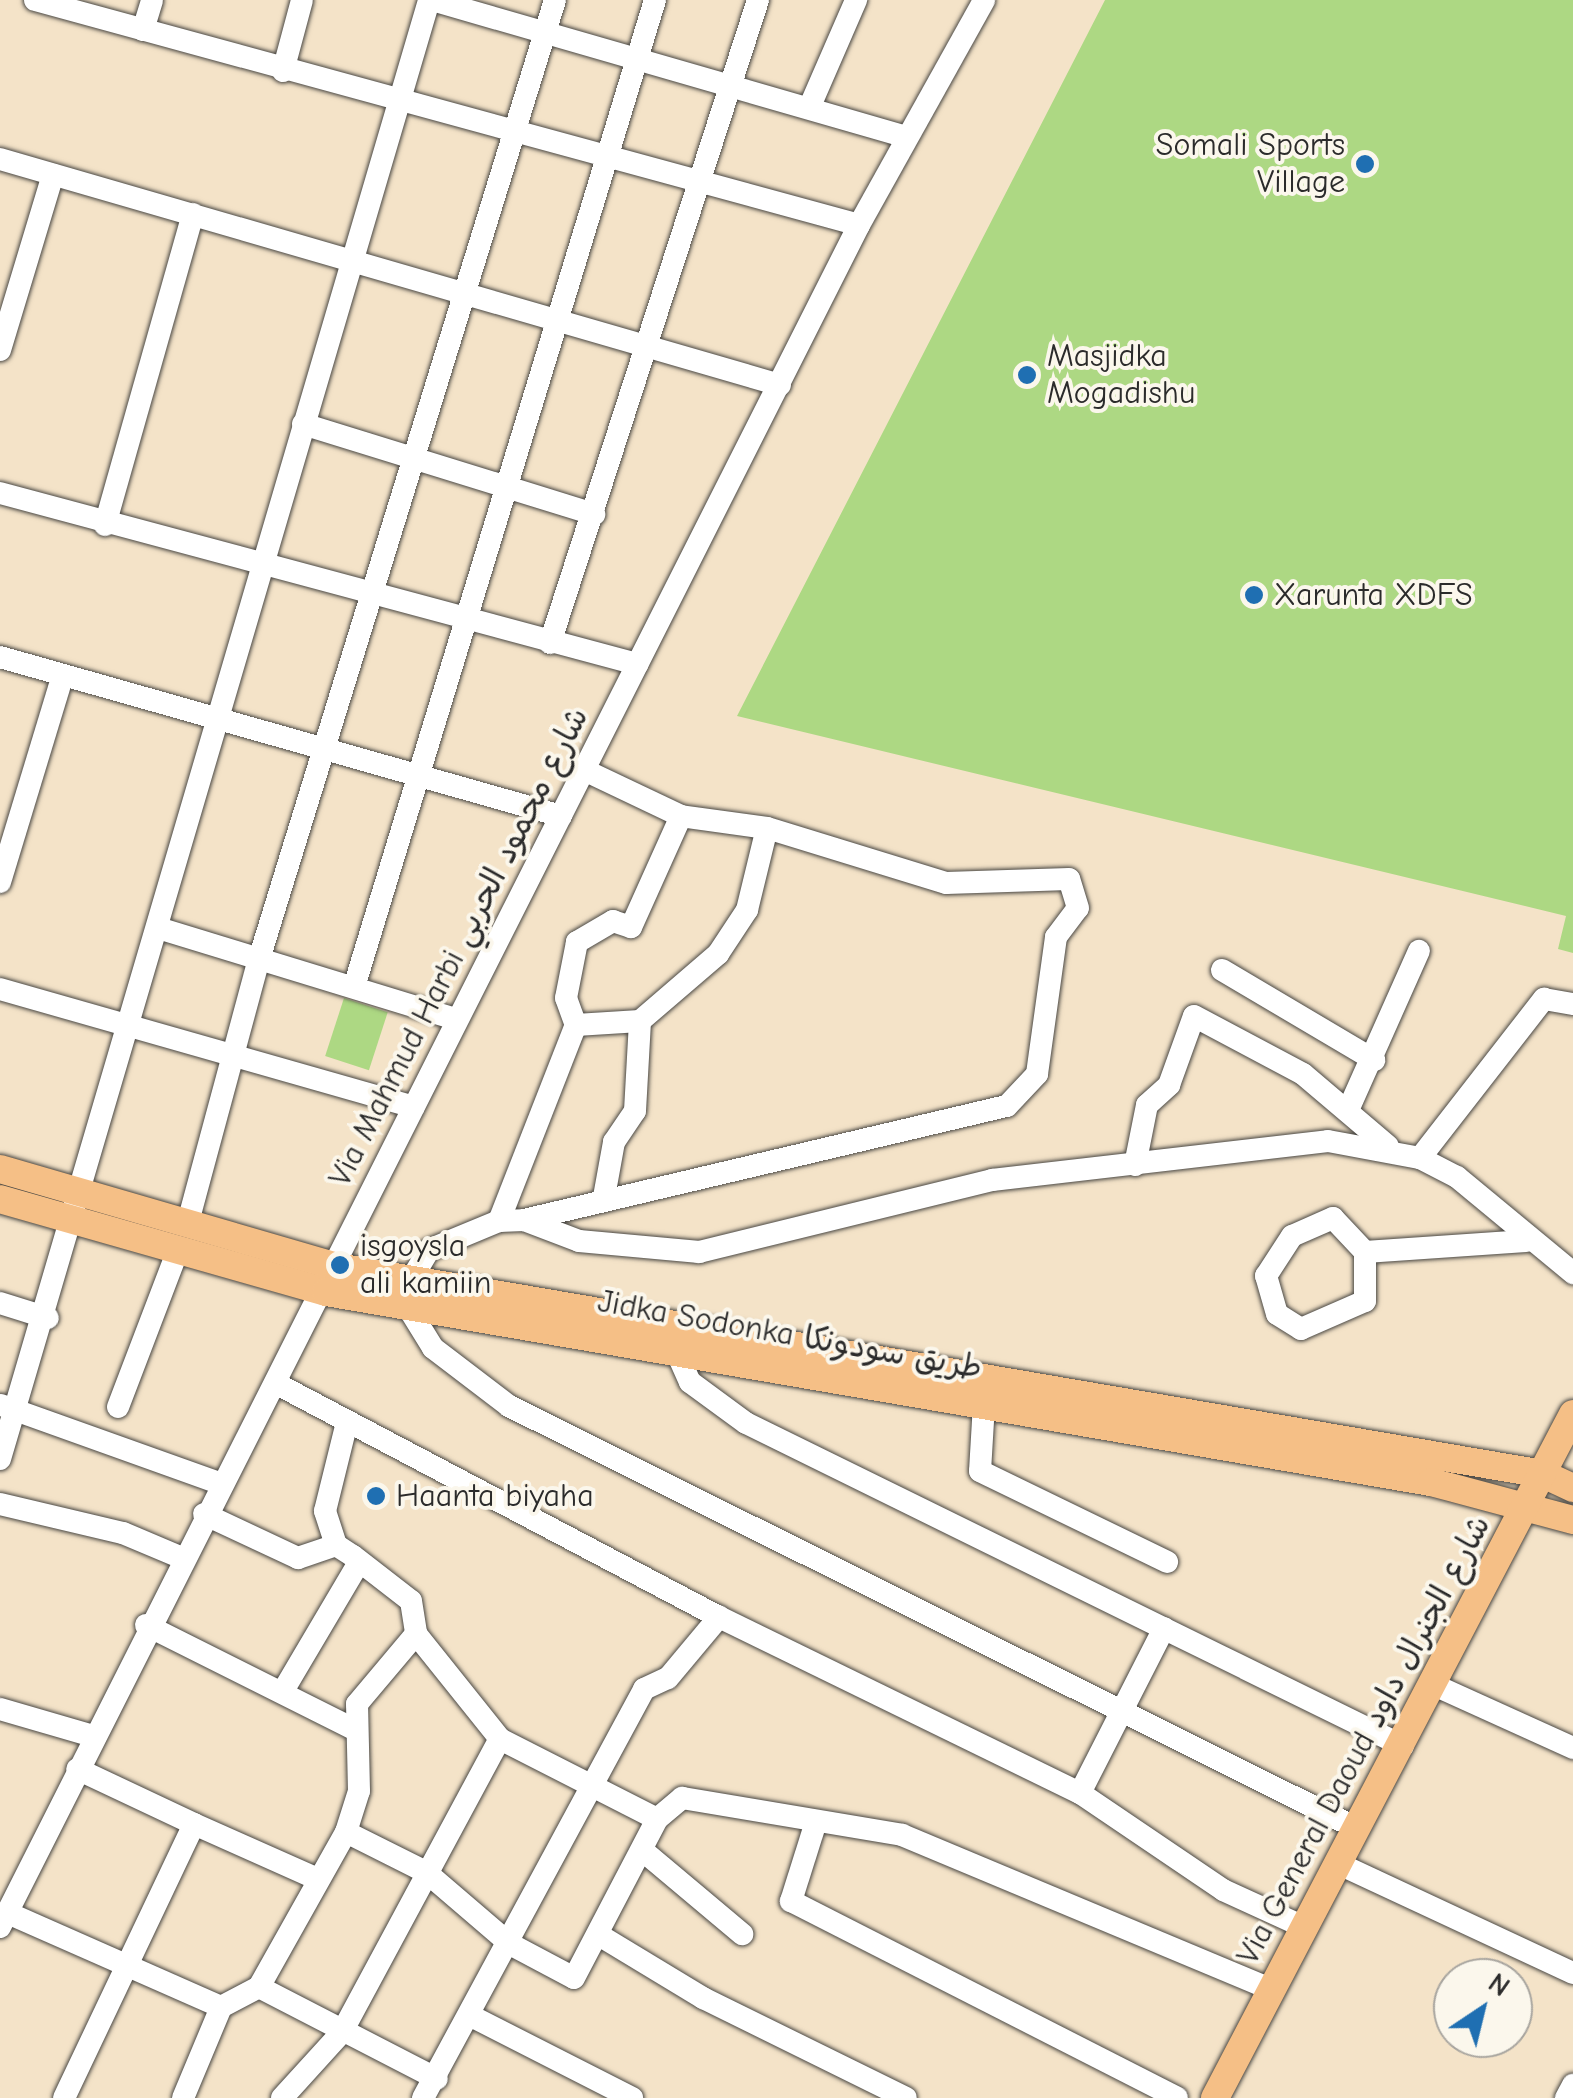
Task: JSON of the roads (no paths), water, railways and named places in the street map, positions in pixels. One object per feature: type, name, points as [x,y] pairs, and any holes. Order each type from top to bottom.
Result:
[{"type":"main road","name":"Jidka Sodonka طريق سودونكا","points":[[0,1169],[188,1222],[332,1279]]},
{"type":"main road","name":"Jidka Sodonka طريق سودونكا","points":[[0,1200],[178,1250],[332,1279],[810,1346],[1542,1474],[1573,1488]]},
{"type":"main road","name":"Jidka Sodonka طريق سودونكا","points":[[408,1289],[676,1354],[984,1404],[1532,1502],[1573,1520]]},
{"type":"main road","points":[[806,1374],[810,1346]]},
{"type":"main road","name":"Via General Daoud شارع الجنرال داود","points":[[1215,2098],[1270,1988],[1532,1502],[1573,1414]]},
{"type":"street","points":[[35,0],[284,72],[604,151],[859,225]]},
{"type":"street","points":[[143,30],[152,0]]},
{"type":"street","points":[[284,72],[302,0]]},
{"type":"street","points":[[0,1459],[7,1407],[48,1318],[128,1027],[268,568],[348,260],[430,0],[544,29],[906,137]]},
{"type":"street","points":[[188,1222],[260,956],[373,592],[509,128],[556,0]]},
{"type":"street","points":[[354,987],[503,486],[558,317],[604,151],[655,0]]},
{"type":"street","points":[[550,643],[594,514],[727,84],[758,0]]},
{"type":"street","points":[[810,106],[856,0]]},
{"type":"street","name":"Via Mahmud Harbi شارع محمود الحربي","points":[[4,1920],[180,1556],[332,1279],[456,1019],[859,225],[984,0]]},
{"type":"street","points":[[0,158],[348,260],[646,341],[780,385]]},
{"type":"street","points":[[0,350],[52,175]]},
{"type":"street","points":[[105,525],[193,214]]},
{"type":"street","points":[[303,424],[594,514]]},
{"type":"street","points":[[0,493],[105,525],[637,664]]},
{"type":"street","points":[[0,657],[561,816]]},
{"type":"street","points":[[0,882],[63,674]]},
{"type":"street","points":[[584,770],[680,816],[767,828],[946,883],[1069,879],[1078,908],[1056,938],[1037,1074],[1012,1102],[975,1118],[604,1197],[524,1220],[499,1221],[429,1250],[408,1289],[432,1348],[508,1406],[1356,1828]]},
{"type":"street","points":[[499,1221],[576,1024],[566,998],[577,942],[613,921],[631,927],[680,816]]},
{"type":"street","points":[[576,1024],[640,1021],[674,1000],[741,924],[767,828]]},
{"type":"street","points":[[158,928],[260,956],[456,1019]]},
{"type":"street","points":[[1349,1108],[1374,1060],[1419,951]]},
{"type":"street","points":[[1222,970],[1374,1060]]},
{"type":"street","points":[[0,989],[414,1107]]},
{"type":"street","points":[[1412,1158],[1544,999],[1573,1004]]},
{"type":"street","points":[[1135,1165],[1147,1105],[1169,1084],[1194,1016],[1260,1046],[1412,1158],[1488,1198],[1526,1241],[1573,1273]]},
{"type":"street","points":[[604,1197],[614,1142],[635,1111],[640,1021]]},
{"type":"street","points":[[524,1220],[546,1236],[699,1252],[992,1180],[1328,1141],[1412,1158]]},
{"type":"street","points":[[1333,1218],[1365,1252],[1368,1286],[1358,1310],[1310,1329],[1278,1314],[1266,1276],[1292,1236],[1333,1218]]},
{"type":"street","points":[[1365,1252],[1526,1241]]},
{"type":"street","points":[[118,1407],[178,1250]]},
{"type":"street","points":[[0,1304],[48,1318]]},
{"type":"street","points":[[676,1354],[690,1382],[746,1423],[1402,1746]]},
{"type":"street","points":[[277,1384],[346,1426],[719,1617],[1080,1792],[1223,1890],[1304,1928]]},
{"type":"street","points":[[984,1404],[980,1470],[1168,1562]]},
{"type":"street","points":[[7,1407],[219,1483]]},
{"type":"street","points":[[346,1426],[325,1511],[336,1545],[411,1601],[416,1634],[500,1739],[657,1820]]},
{"type":"street","points":[[0,1504],[122,1532],[180,1556]]},
{"type":"street","points":[[204,1514],[298,1558],[336,1545]]},
{"type":"street","points":[[283,1691],[358,1564]]},
{"type":"street","points":[[259,1987],[342,2032],[430,2089],[510,1944],[587,1786],[644,1689],[668,1678],[719,1617]]},
{"type":"street","points":[[146,1625],[352,1728]]},
{"type":"street","points":[[1080,1792],[1164,1628]]},
{"type":"street","points":[[184,2098],[221,2007],[259,1987],[313,1877],[346,1832],[359,1791],[352,1728],[364,1692],[416,1634]]},
{"type":"street","points":[[1432,1684],[1573,1748]]},
{"type":"street","points":[[0,1709],[93,1736]]},
{"type":"street","points":[[282,2098],[342,2032],[500,1739]]},
{"type":"street","points":[[77,1770],[313,1877]]},
{"type":"street","points":[[346,1832],[426,1872],[510,1944],[574,1978],[657,1820],[682,1798],[815,1825],[902,1835],[1270,1988]]},
{"type":"street","points":[[64,2098],[194,1824]]},
{"type":"street","points":[[815,1825],[790,1901],[1177,2098]]},
{"type":"street","points":[[642,1850],[742,1934]]},
{"type":"street","points":[[1337,1863],[1573,1973]]},
{"type":"street","points":[[4,1920],[131,1960],[221,2007]]},
{"type":"street","points":[[599,1935],[703,1998],[906,2098]]},
{"type":"street","points":[[471,2016],[632,2098]]},
{"type":"street","points":[[1566,2098],[1573,2084]]},
{"type":"place","name":"Somali Sports Village","points":[[1365,164]]},
{"type":"place","name":"Masjidka Mogadishu","points":[[1027,375]]},
{"type":"place","name":"Xarunta XDFS","points":[[1254,595]]},
{"type":"place","name":"isgoysla ali kamiin","points":[[340,1265]]},
{"type":"place","name":"Haanta biyaha","points":[[376,1496]]}]
